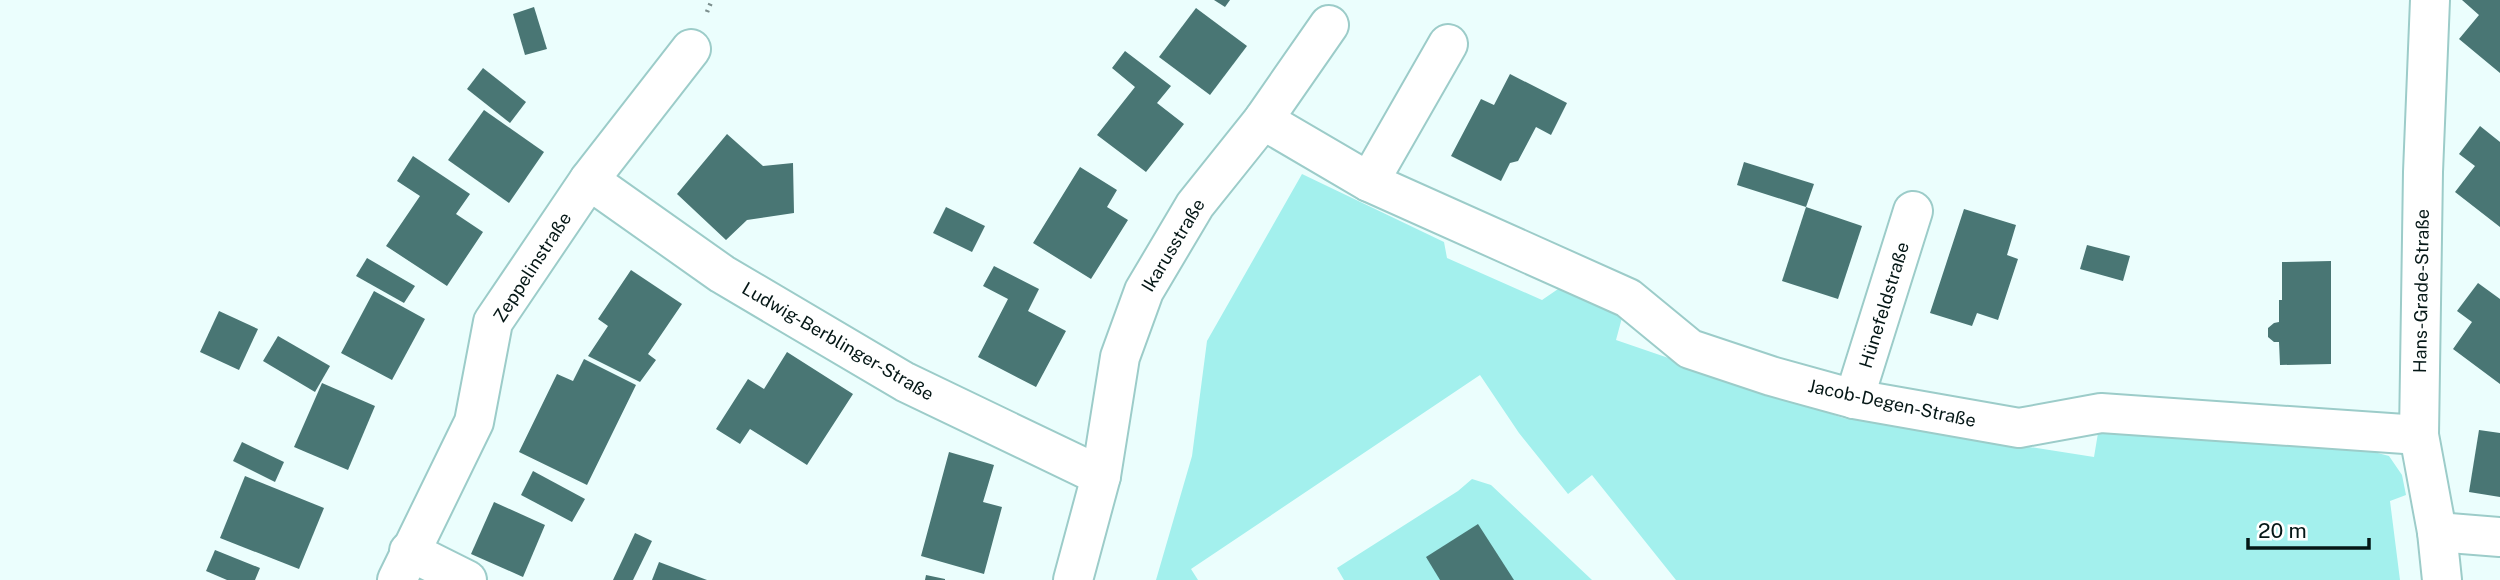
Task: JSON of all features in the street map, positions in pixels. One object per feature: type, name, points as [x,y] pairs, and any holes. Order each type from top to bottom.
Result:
[{"type":"street","name":"Hans-Grade-Straße","points":[[2430,0],[2423,172],[2419,435],[2437,532],[2442,580]]},
{"type":"street","name":"Ikarusstraße","points":[[1073,580],[1101,476],[1120,357],[1144,291],[1195,205],[1263,120],[1329,25]]},
{"type":"street","points":[[1369,183],[1448,44]]},
{"type":"street","name":"Zeppelinstraße","points":[[467,580],[403,566],[474,422],[494,322],[589,180],[691,48]]},
{"type":"street","name":"Jacob-Degen-Straße","points":[[1263,120],[1369,183],[1629,299],[1690,349],[1771,376],[1854,399],[2019,428],[2101,413],[2419,435]]},
{"type":"street","name":"Ludwig-Berblinger-Straße","points":[[589,180],[722,274],[905,382],[1101,476]]},
{"type":"street","name":"Hünefeldstraße","points":[[1854,399],[1913,211]]},
{"type":"street","points":[[2437,532],[2500,537]]},
{"type":"shaded area","points":[[1302,174],[1444,242],[1447,258],[1542,300],[1561,287],[1623,314],[1616,340],[1843,418],[2094,457],[2099,427],[2287,446],[2359,448],[2389,456],[2402,475],[2406,495],[2390,501],[2400,580],[1676,580],[1592,475],[1568,494],[1519,433],[1480,375],[1191,569],[1198,580],[1156,580],[1192,456],[1207,341]]},
{"type":"shaded area","points":[[1472,479],[1491,485],[1592,580],[1344,580],[1337,568],[1458,491]]},
{"type":"building","points":[[1214,0],[1230,0],[1225,7]]},
{"type":"building","points":[[2462,0],[2500,0],[2500,73],[2459,39],[2479,15]]},
{"type":"building","points":[[534,7],[547,49],[525,55],[513,14]]},
{"type":"building","points":[[1196,8],[1247,46],[1210,95],[1159,57]]},
{"type":"building","points":[[1125,51],[1171,86],[1157,103],[1184,124],[1146,172],[1097,135],[1135,87],[1112,68]]},
{"type":"building","points":[[483,68],[526,102],[510,123],[467,89]]},
{"type":"building","points":[[1510,74],[1567,103],[1551,135],[1536,127],[1518,161],[1510,163],[1501,181],[1451,156],[1481,99],[1494,105]]},
{"type":"building","points":[[484,110],[544,152],[509,203],[448,160]]},
{"type":"building","points":[[2480,126],[2500,142],[2500,227],[2455,192],[2475,166],[2459,154]]},
{"type":"building","points":[[727,134],[763,166],[793,163],[794,213],[747,220],[726,240],[677,194]]},
{"type":"building","points":[[413,156],[470,194],[456,214],[483,232],[447,286],[386,246],[420,196],[397,181]]},
{"type":"building","points":[[1744,162],[1814,184],[1806,207],[1737,185]]},
{"type":"building","points":[[1080,167],[1117,190],[1107,207],[1128,220],[1091,279],[1033,243]]},
{"type":"building","points":[[946,207],[985,226],[972,252],[933,233]]},
{"type":"building","points":[[1806,207],[1862,226],[1838,299],[1782,281]]},
{"type":"building","points":[[1964,209],[2016,225],[2007,255],[2018,259],[1998,320],[1977,313],[1972,326],[1930,313]]},
{"type":"building","points":[[2087,245],[2130,256],[2123,281],[2080,269]]},
{"type":"building","points":[[367,258],[415,286],[404,303],[356,276]]},
{"type":"building","points":[[2331,261],[2331,364],[2280,365],[2279,342],[2268,337],[2268,328],[2279,322],[2282,262]]},
{"type":"building","points":[[994,266],[1039,289],[1028,311],[1066,331],[1036,387],[978,357],[1008,299],[983,286]]},
{"type":"building","points":[[631,270],[682,304],[648,354],[656,360],[640,382],[588,356],[608,326],[598,319]]},
{"type":"building","points":[[2478,283],[2500,299],[2500,384],[2453,349],[2472,322],[2457,311]]},
{"type":"building","points":[[374,291],[425,319],[392,380],[341,353]]},
{"type":"building","points":[[219,311],[258,329],[239,370],[200,352]]},
{"type":"building","points":[[278,336],[330,366],[315,392],[263,361]]},
{"type":"building","points":[[787,352],[853,394],[807,465],[750,429],[740,444],[716,429],[748,379],[764,389]]},
{"type":"building","points":[[584,359],[636,385],[587,485],[519,452],[557,374],[573,381]]},
{"type":"building","points":[[322,383],[375,406],[348,470],[294,447]]},
{"type":"building","points":[[2479,430],[2500,433],[2500,497],[2469,492]]},
{"type":"building","points":[[242,442],[284,462],[275,482],[233,461]]},
{"type":"building","points":[[949,452],[994,465],[983,502],[1002,507],[984,574],[921,556]]},
{"type":"building","points":[[533,471],[585,499],[572,522],[521,495]]},
{"type":"building","points":[[245,476],[324,508],[299,569],[220,538]]},
{"type":"building","points":[[494,502],[545,525],[523,577],[471,554]]},
{"type":"building","points":[[1478,524],[1514,580],[1440,580],[1426,557]]},
{"type":"building","points":[[635,533],[652,541],[633,580],[613,580]]},
{"type":"building","points":[[215,550],[260,568],[255,580],[227,580],[206,571]]},
{"type":"building","points":[[659,562],[707,580],[652,580]]},
{"type":"building","points":[[926,575],[945,579],[945,580],[925,580]]}]
